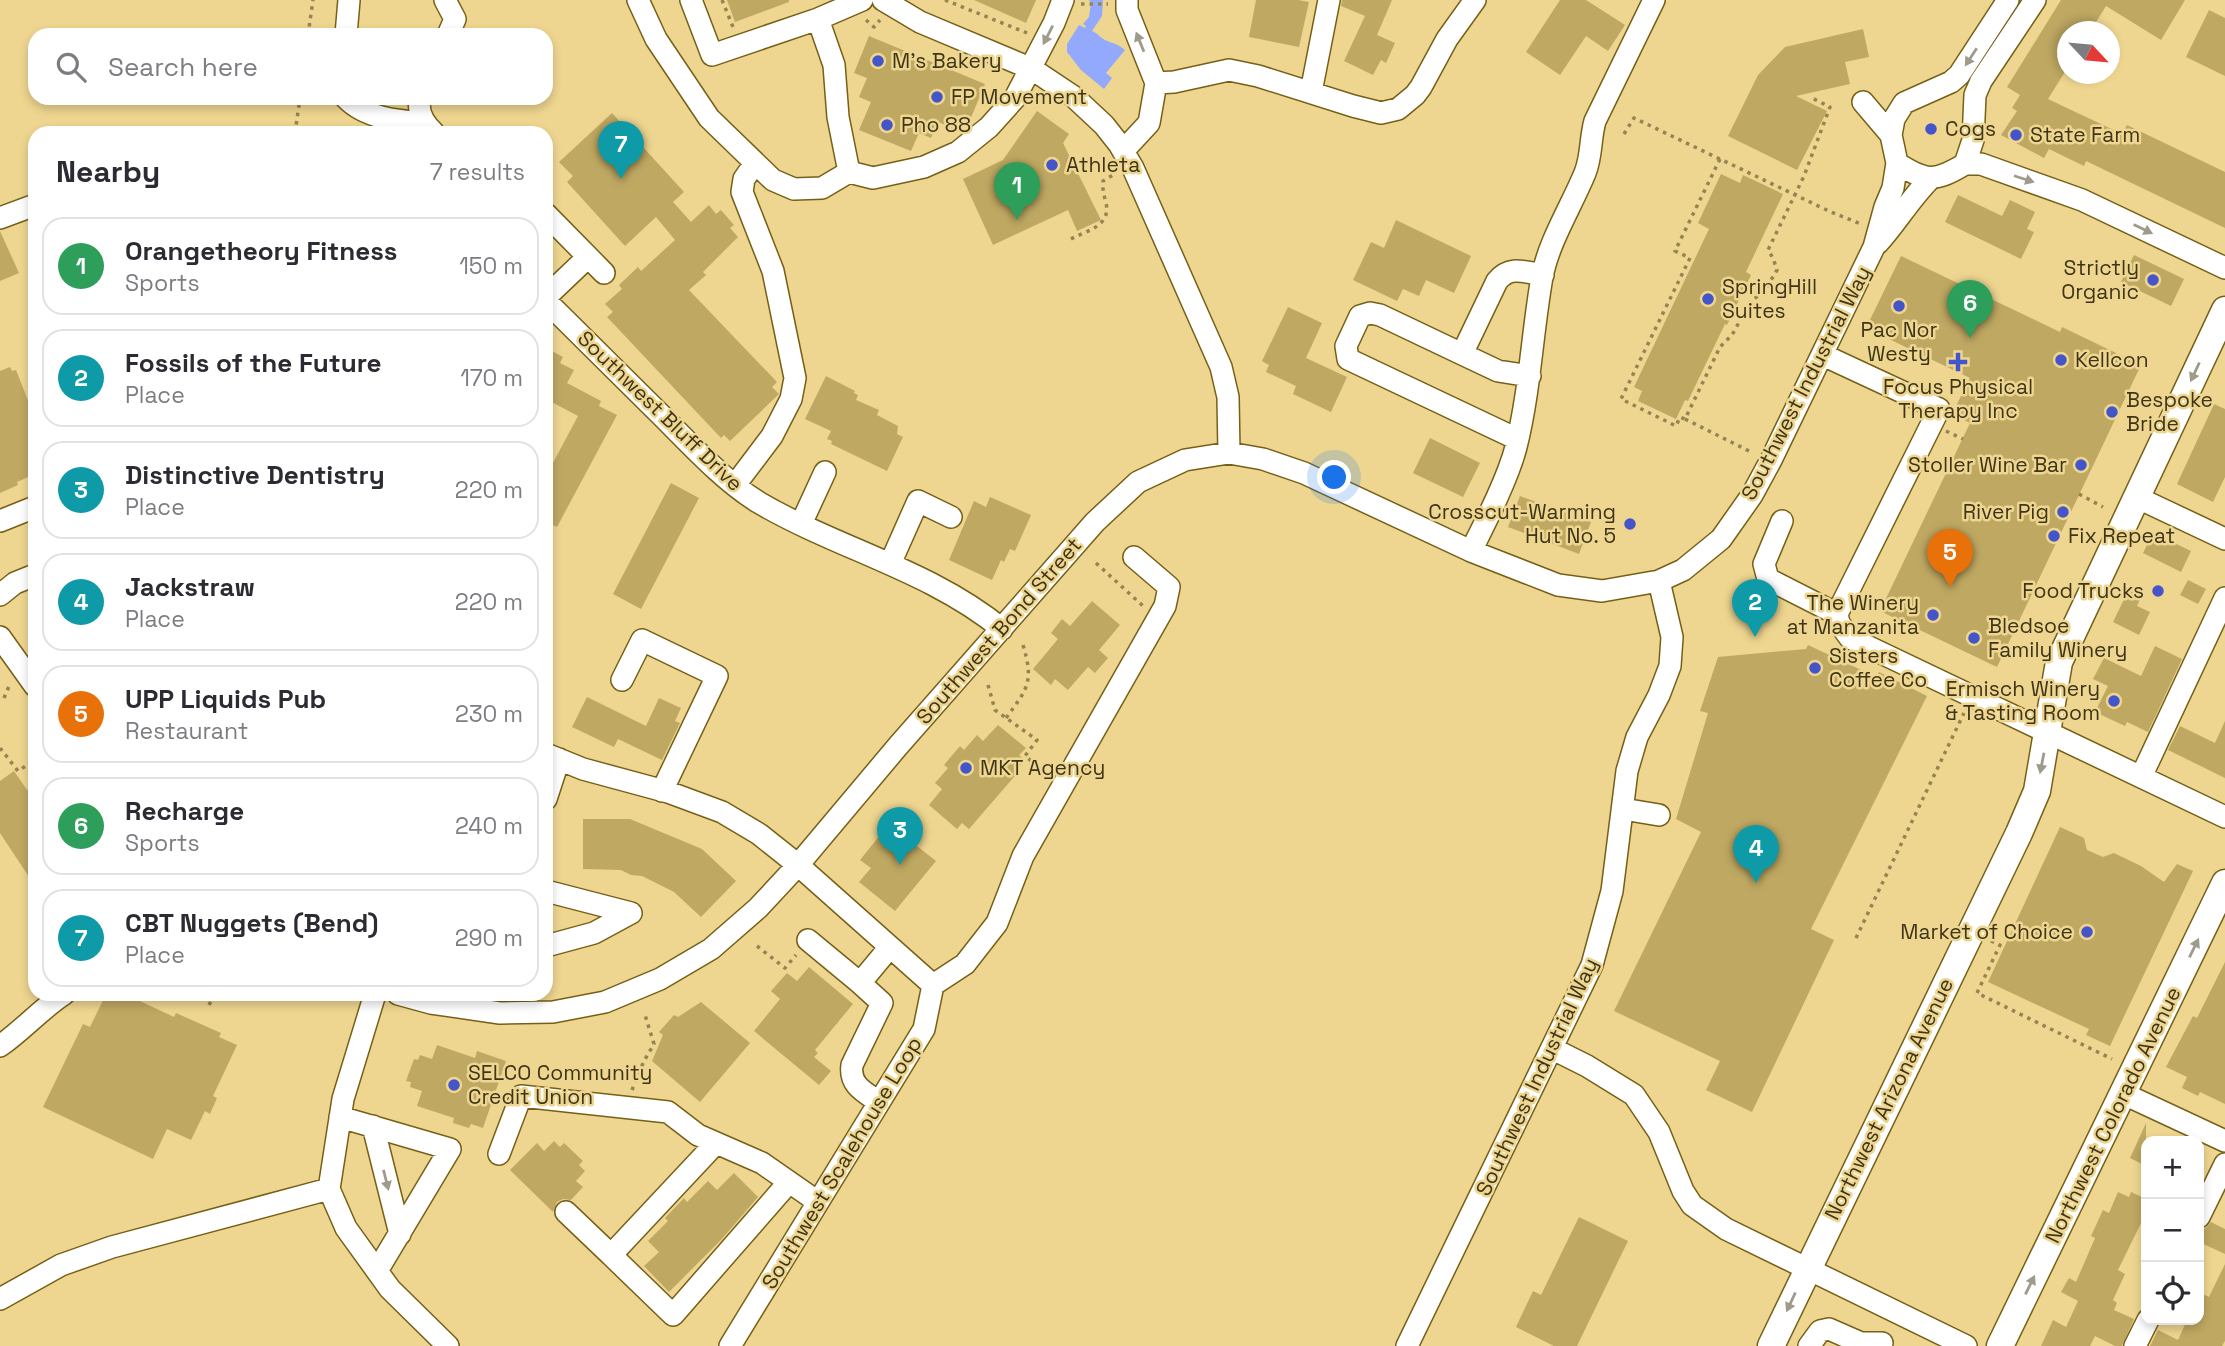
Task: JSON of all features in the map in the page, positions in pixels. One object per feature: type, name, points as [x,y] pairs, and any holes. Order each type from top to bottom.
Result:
[{"type":"main road","name":"Northwest Arizona Avenue","points":[[1771,1346],[2019,832],[2037,790],[2059,662],[2225,310]]},
{"type":"main road","name":"Northwest Colorado Avenue","points":[[2000,1346],[2225,883]]},
{"type":"street","points":[[347,28],[349,0]]},
{"type":"street","points":[[445,0],[455,19],[451,28]]},
{"type":"street","points":[[638,0],[656,39],[709,118],[773,180],[794,189],[822,188],[849,172],[873,178],[924,167],[958,152],[998,118],[1014,99],[1032,69],[1063,0]]},
{"type":"street","points":[[691,0],[712,55]]},
{"type":"street","points":[[1311,92],[1329,0]]},
{"type":"street","points":[[1156,83],[1174,82],[1229,70],[1258,76],[1381,113],[1398,108],[1415,95],[1447,39],[1475,0]]},
{"type":"street","points":[[1471,551],[1510,462],[1517,439],[1530,376],[1543,275],[1558,231],[1586,170],[1595,121],[1654,0]]},
{"type":"street","points":[[1891,135],[1863,102],[1904,103],[1951,82],[1959,75],[2008,0]]},
{"type":"street","points":[[2035,0],[1981,81],[1975,95],[1973,140],[1965,164],[1981,164],[2082,200],[2225,268]]},
{"type":"street","points":[[1117,2],[1127,10],[1156,83],[1149,123],[1124,151]]},
{"type":"street","points":[[679,73],[712,55],[861,7]]},
{"type":"street","points":[[883,8],[1032,69],[1057,84],[1089,110],[1124,151],[1167,241],[1223,373],[1228,397],[1229,453]]},
{"type":"street","points":[[818,19],[834,65],[838,117],[849,172]]},
{"type":"street","points":[[1891,135],[1894,119],[1904,103]]},
{"type":"street","points":[[352,105],[371,114],[421,126]]},
{"type":"street","points":[[418,105],[428,126]]},
{"type":"street","name":"Southwest Industrial Way","points":[[1407,1346],[1592,965],[1612,891],[1627,771],[1637,737],[1659,695],[1670,666],[1672,637],[1659,581],[1683,570],[1721,538],[1737,518],[1771,460],[1874,247],[1898,163],[1891,135]]},
{"type":"street","points":[[734,485],[772,436],[790,400],[794,378],[773,271],[742,192],[744,179],[755,163]]},
{"type":"street","points":[[1898,163],[1912,173],[1930,179]]},
{"type":"street","name":"Southwest Industrial Way","points":[[1874,247],[1897,222],[1913,195],[1930,179],[1946,175],[1965,164]]},
{"type":"street","points":[[0,218],[28,208]]},
{"type":"street","points":[[553,221],[604,273]]},
{"type":"street","points":[[553,292],[588,257]]},
{"type":"street","points":[[1462,355],[1497,282],[1504,273],[1514,270],[1543,275]]},
{"type":"street","name":"Southwest Bluff Drive","points":[[553,306],[734,485],[802,524],[943,588],[976,608],[1002,629]]},
{"type":"street","points":[[1517,439],[1348,359],[1346,346],[1360,316],[1370,313],[1380,315],[1498,371],[1530,376]]},
{"type":"street","points":[[1822,355],[1939,410],[1837,614],[1839,623],[1850,638],[2225,817]]},
{"type":"street","name":"Southwest Bond Street","points":[[424,1001],[500,1013],[553,1012],[605,1002],[660,979],[711,949],[758,908],[798,865],[898,746],[1095,522],[1138,482],[1185,460],[1229,453],[1263,459],[1304,473],[1471,551],[1558,585],[1602,591],[1659,581]]},
{"type":"street","points":[[802,524],[825,472]]},
{"type":"street","points":[[2136,497],[2225,539]]},
{"type":"street","points":[[890,564],[918,501],[951,517]]},
{"type":"street","points":[[0,521],[28,510]]},
{"type":"street","points":[[1782,521],[1765,564],[1768,579],[1837,614]]},
{"type":"street","points":[[553,756],[583,769],[662,791],[722,812],[759,834],[798,865],[933,985],[965,964],[996,923],[1023,856],[1165,606],[1169,587],[1135,557]]},
{"type":"street","points":[[0,595],[15,583],[28,578]]},
{"type":"street","points":[[2141,777],[2225,597]]},
{"type":"street","points":[[0,637],[28,676]]},
{"type":"street","points":[[622,680],[642,640],[718,676],[662,791]]},
{"type":"street","points":[[1623,809],[1659,815]]},
{"type":"street","points":[[553,893],[631,913],[594,933],[553,944]]},
{"type":"street","points":[[808,940],[882,1003],[852,1065],[851,1074],[853,1082],[879,1102]]},
{"type":"street","points":[[860,983],[890,947]]},
{"type":"street","name":"Southwest Scalehouse Loop","points":[[730,1346],[923,1029],[933,985]]},
{"type":"street","points":[[0,1046],[18,1034],[50,1001]]},
{"type":"street","points":[[373,1001],[344,1099],[329,1189],[346,1228],[390,1289],[447,1346]]},
{"type":"street","points":[[1553,1049],[1634,1095],[1659,1132],[1683,1191],[1692,1205],[1726,1229],[1966,1346]]},
{"type":"street","points":[[2124,1094],[2225,1140]]},
{"type":"street","points":[[499,1154],[521,1096],[668,1112],[698,1135],[762,1163],[818,1202]]},
{"type":"street","points":[[340,1117],[450,1149],[377,1271]]},
{"type":"street","points":[[373,1126],[400,1234]]},
{"type":"street","points":[[611,1255],[716,1143]]},
{"type":"street","points":[[2204,1207],[2225,1164]]},
{"type":"street","points":[[566,1212],[673,1315],[789,1182]]},
{"type":"street","points":[[0,1299],[61,1265],[111,1247],[329,1189]]},
{"type":"street","points":[[2135,1346],[2146,1325]]},
{"type":"street","points":[[1809,1346],[1820,1331],[1829,1329],[1861,1343],[1882,1343]]},
{"type":"path","points":[[309,28],[313,0]]},
{"type":"path","points":[[945,0],[1030,34]]},
{"type":"path","points":[[1088,4],[1117,2]]},
{"type":"path","points":[[861,7],[874,27],[883,8]]},
{"type":"path","points":[[1685,419],[1720,346],[1732,335],[1751,301],[1764,292],[1777,270],[1768,250],[1795,195],[1830,107],[1810,97]]},
{"type":"path","points":[[296,126],[299,105]]},
{"type":"path","points":[[1624,134],[1634,118],[1863,225]]},
{"type":"path","points":[[1720,159],[1675,251],[1690,258],[1621,399],[1676,426],[1680,417],[1685,419],[1751,452]]},
{"type":"path","points":[[1071,239],[1102,223],[1106,218],[1102,185],[1112,174]]},
{"type":"path","points":[[2079,494],[2103,507]]},
{"type":"path","points":[[1096,563],[1158,620]]},
{"type":"path","points":[[1006,718],[1026,690],[1030,667],[1023,645]]},
{"type":"path","points":[[989,685],[995,710],[1037,740],[1025,756],[1034,763]]},
{"type":"path","points":[[1856,938],[1971,697]]},
{"type":"path","points":[[0,748],[18,771],[28,765]]},
{"type":"path","points":[[757,946],[785,968],[808,940]]},
{"type":"path","points":[[1991,941],[2000,945],[1977,993],[2112,1059]]},
{"type":"path","points":[[1971,982],[1980,986]]},
{"type":"path","points":[[209,1005],[211,1001]]},
{"type":"path","points":[[625,1107],[643,1061],[654,1044],[645,1015]]},
{"type":"water","points":[[1089,0],[1103,0],[1102,16],[1092,31],[1125,50],[1106,73],[1112,78],[1104,89],[1081,70],[1067,52],[1067,44],[1079,25],[1085,28],[1086,26],[1083,24],[1089,17]]},
{"type":"building","points":[[727,0],[789,0],[789,2],[735,22]]},
{"type":"building","points":[[974,0],[1036,0],[1026,23]]},
{"type":"building","points":[[1256,0],[1309,2],[1299,47],[1249,37]]},
{"type":"building","points":[[1342,0],[1392,0],[1377,35],[1395,43],[1386,63],[1381,60],[1373,75],[1344,61],[1365,16],[1341,6]]},
{"type":"building","points":[[1560,0],[1586,0],[1625,25],[1608,51],[1586,36],[1560,75],[1526,52]]},
{"type":"building","points":[[2061,0],[2185,0],[2161,40],[2106,6],[2097,21],[2057,21],[2057,84],[2048,99],[2122,134],[2127,125],[2225,172],[2225,228],[2086,161],[2084,166],[2049,149],[2044,158],[2001,135],[2017,111],[2012,108],[2020,95],[2007,87]]},
{"type":"building","points":[[2209,10],[2225,18],[2225,76],[2186,57]]},
{"type":"building","points":[[1863,29],[1869,57],[1845,62],[1850,84],[1796,96],[1827,111],[1797,170],[1728,136],[1758,75],[1785,47]]},
{"type":"building","points":[[869,36],[985,84],[970,120],[958,115],[953,128],[938,122],[931,138],[919,133],[911,151],[859,130],[871,102],[859,97],[867,78],[854,73]]},
{"type":"building","points":[[1037,111],[1069,134],[1063,143],[1101,220],[1077,231],[1068,210],[993,245],[963,179],[1003,160]]},
{"type":"building","points":[[612,113],[684,192],[673,202],[691,222],[709,205],[716,214],[721,210],[734,225],[730,228],[738,237],[703,272],[706,275],[689,290],[777,382],[772,387],[779,394],[730,441],[724,435],[721,438],[607,317],[613,312],[605,304],[622,289],[619,285],[638,267],[641,271],[675,240],[656,217],[625,246],[567,182],[573,176],[559,162]]},
{"type":"building","name":"SpringHill Suites","points":[[1721,174],[1740,183],[1743,175],[1783,194],[1746,272],[1751,275],[1688,401],[1685,400],[1676,419],[1638,401],[1642,391],[1634,387],[1709,229],[1698,223]]},
{"type":"building","points":[[1958,195],[2002,216],[2010,200],[2035,212],[2027,229],[2034,232],[2021,259],[1945,222]]},
{"type":"building","points":[[1396,220],[1471,256],[1454,293],[1426,280],[1419,296],[1403,289],[1397,301],[1353,280],[1371,242],[1384,248]]},
{"type":"building","points":[[0,231],[19,273],[0,281]]},
{"type":"building","name":"Strictly Organic","points":[[2134,255],[2184,279],[2171,306],[2121,282]]},
{"type":"building","points":[[1901,256],[2060,332],[2062,327],[2141,365],[1997,667],[1880,611],[1970,423],[1952,414],[1970,378],[1866,328]]},
{"type":"building","points":[[1288,307],[1322,323],[1306,358],[1347,377],[1331,412],[1293,394],[1296,386],[1266,372],[1269,365],[1262,361]]},
{"type":"building","points":[[553,352],[563,357],[560,363],[574,370],[567,383],[601,401],[599,406],[617,415],[557,527],[553,525],[553,463],[578,416],[553,403]]},
{"type":"building","points":[[10,367],[12,371],[16,370],[28,400],[28,477],[0,493],[0,371]]},
{"type":"building","points":[[826,376],[855,391],[858,395],[856,400],[879,410],[877,415],[898,426],[897,434],[903,437],[887,471],[831,444],[832,441],[827,439],[831,431],[805,419]]},
{"type":"building","points":[[2214,404],[2225,409],[2225,477],[2213,502],[2177,484]]},
{"type":"building","points":[[1430,438],[1480,463],[1463,497],[1413,473]]},
{"type":"building","points":[[671,483],[699,498],[641,609],[613,594]]},
{"type":"building","points":[[1520,496],[1591,522],[1579,554],[1508,527]]},
{"type":"building","points":[[990,497],[1031,515],[1015,551],[1010,549],[1004,562],[1001,560],[992,580],[949,560],[974,501],[986,507]]},
{"type":"building","points":[[2153,533],[2191,551],[2181,572],[2143,553]]},
{"type":"building","points":[[2188,580],[2206,589],[2198,604],[2180,595]]},
{"type":"building","points":[[2130,587],[2143,593],[2137,606],[2150,612],[2139,635],[2113,622]]},
{"type":"building","points":[[1092,601],[1120,625],[1099,650],[1108,658],[1095,673],[1088,667],[1068,690],[1055,679],[1051,685],[1033,669],[1058,639],[1051,633],[1062,619],[1070,626]]},
{"type":"building","points":[[1808,645],[1876,677],[1879,672],[1927,696],[1811,929],[1834,940],[1752,1112],[1706,1090],[1720,1061],[1614,1011],[1701,832],[1676,819],[1708,713],[1700,711],[1718,657],[1806,649]]},
{"type":"building","points":[[2155,646],[2182,659],[2148,732],[2127,722],[2125,726],[2095,712],[2108,686],[2093,679],[2104,658],[2141,676]]},
{"type":"building","points":[[587,697],[646,726],[659,698],[681,708],[675,721],[680,723],[662,760],[618,739],[614,747],[572,727]]},
{"type":"building","points":[[2225,721],[2225,778],[2168,750],[2180,726],[2215,743]]},
{"type":"building","points":[[998,725],[1026,748],[1019,755],[1025,760],[1019,771],[969,829],[962,823],[957,829],[929,805],[942,789],[935,783],[948,768],[944,765],[960,746],[964,750],[977,735],[983,741]]},
{"type":"building","points":[[14,771],[28,789],[28,875],[0,833],[0,781]]},
{"type":"building","points":[[583,819],[630,819],[702,849],[736,881],[701,917],[674,892],[642,876],[621,870],[583,869]]},
{"type":"building","points":[[889,824],[936,861],[895,911],[859,882],[871,868],[860,860]]},
{"type":"building","name":"Market of Choice","points":[[2060,827],[2084,838],[2087,850],[2103,857],[2114,853],[2141,866],[2164,882],[2177,864],[2193,871],[2110,1046],[2086,1035],[2089,1029],[1988,982]]},
{"type":"building","points":[[2225,962],[2225,1104],[2200,1092],[2198,1096],[2182,1088],[2187,1077],[2166,1067],[2193,1016],[2197,1018]]},
{"type":"building","points":[[809,967],[853,1004],[815,1050],[818,1053],[814,1057],[831,1071],[819,1085],[754,1031],[780,999],[771,991],[787,973],[797,981]]},
{"type":"building","points":[[103,1001],[140,1001],[174,1017],[176,1013],[221,1033],[219,1037],[237,1045],[213,1096],[217,1098],[210,1114],[205,1111],[191,1140],[167,1129],[153,1159],[43,1107],[83,1024],[90,1027]]},
{"type":"building","points":[[701,1002],[750,1043],[700,1102],[652,1061],[663,1035],[659,1032],[674,1015],[678,1017]]},
{"type":"building","name":"SELCO Community Credit Union","points":[[437,1045],[475,1058],[477,1051],[506,1061],[483,1128],[471,1124],[469,1128],[453,1123],[454,1118],[417,1106],[422,1091],[410,1087],[411,1082],[406,1081],[414,1059],[418,1060],[420,1055],[432,1059]]},
{"type":"building","points":[[2146,1123],[2146,1136],[2141,1136],[2141,1164],[2130,1158]]},
{"type":"building","points":[[554,1141],[560,1147],[564,1143],[583,1161],[579,1165],[585,1171],[576,1181],[583,1187],[571,1200],[563,1199],[557,1202],[553,1212],[510,1170],[537,1143],[544,1151]]},
{"type":"building","points":[[734,1173],[758,1197],[721,1240],[669,1292],[644,1266],[659,1252],[648,1241],[668,1221],[665,1218],[684,1198],[687,1202],[708,1181],[717,1190]]},
{"type":"building","points":[[2118,1192],[2129,1197],[2131,1192],[2141,1197],[2141,1223],[2118,1270],[2125,1274],[2113,1300],[2117,1303],[2114,1310],[2134,1319],[2122,1346],[2115,1346],[2095,1336],[2090,1346],[2041,1346],[2053,1320],[2066,1327],[2078,1301],[2061,1292],[2069,1278],[2076,1282],[2095,1238],[2091,1236],[2103,1210],[2109,1213]]},
{"type":"building","points":[[1579,1217],[1628,1241],[1577,1346],[1554,1346],[1516,1327],[1533,1291],[1541,1295]]},
{"type":"building","points":[[2211,1222],[2225,1229],[2225,1254],[2204,1244],[2206,1228]]},
{"type":"building","points":[[2225,1264],[2225,1341],[2222,1346],[2150,1346],[2158,1330],[2178,1340],[2185,1325],[2204,1325],[2204,1294],[2209,1297]]},
{"type":"place","name":"M's Bakery","points":[[878,61]]},
{"type":"place","name":"FP Movement","points":[[937,97]]},
{"type":"place","name":"Pho 88","points":[[887,125]]},
{"type":"place","name":"Cogs","points":[[1931,129]]},
{"type":"place","name":"State Farm","points":[[2016,135]]},
{"type":"place","name":"Athleta","points":[[1052,165]]},
{"type":"place","name":"CBT Nuggets (Bend)","points":[[621,179]]},
{"type":"place","name":"Orangetheory Fitness","points":[[1017,220]]},
{"type":"place","name":"Strictly Organic","points":[[2153,280]]},
{"type":"place","name":"SpringHill Suites","points":[[1708,299]]},
{"type":"place","name":"Pac Nor Westy","points":[[1899,306]]},
{"type":"place","name":"Recharge","points":[[1970,338]]},
{"type":"place","name":"Kellcon","points":[[2061,360]]},
{"type":"place","name":"Focus Physical Therapy Inc","points":[[1958,362]]},
{"type":"place","name":"Bespoke Bride","points":[[2112,412]]},
{"type":"place","name":"Stoller Wine Bar","points":[[2081,465]]},
{"type":"place","name":"River Pig","points":[[2063,512]]},
{"type":"place","name":"Crosscut-Warming Hut No. 5","points":[[1630,524]]},
{"type":"place","name":"Fix Repeat","points":[[2054,536]]},
{"type":"place","name":"UPP Liquids Pub","points":[[1950,587]]},
{"type":"place","name":"Food Trucks","points":[[2158,591]]},
{"type":"place","name":"The Winery at Manzanita","points":[[1933,615]]},
{"type":"place","name":"Fossils of the Future","points":[[1755,637]]},
{"type":"place","name":"Bledsoe Family Winery","points":[[1974,638]]},
{"type":"place","name":"Sisters Coffee Co","points":[[1815,668]]},
{"type":"place","name":"Ermisch Winery & Tasting Room","points":[[2114,701]]},
{"type":"place","name":"MKT Agency","points":[[966,768]]},
{"type":"place","name":"Distinctive Dentistry","points":[[900,865]]},
{"type":"place","name":"Jackstraw","points":[[1756,883]]},
{"type":"place","name":"Market of Choice","points":[[2087,932]]},
{"type":"place","name":"SELCO Community Credit Union","points":[[454,1085]]}]
